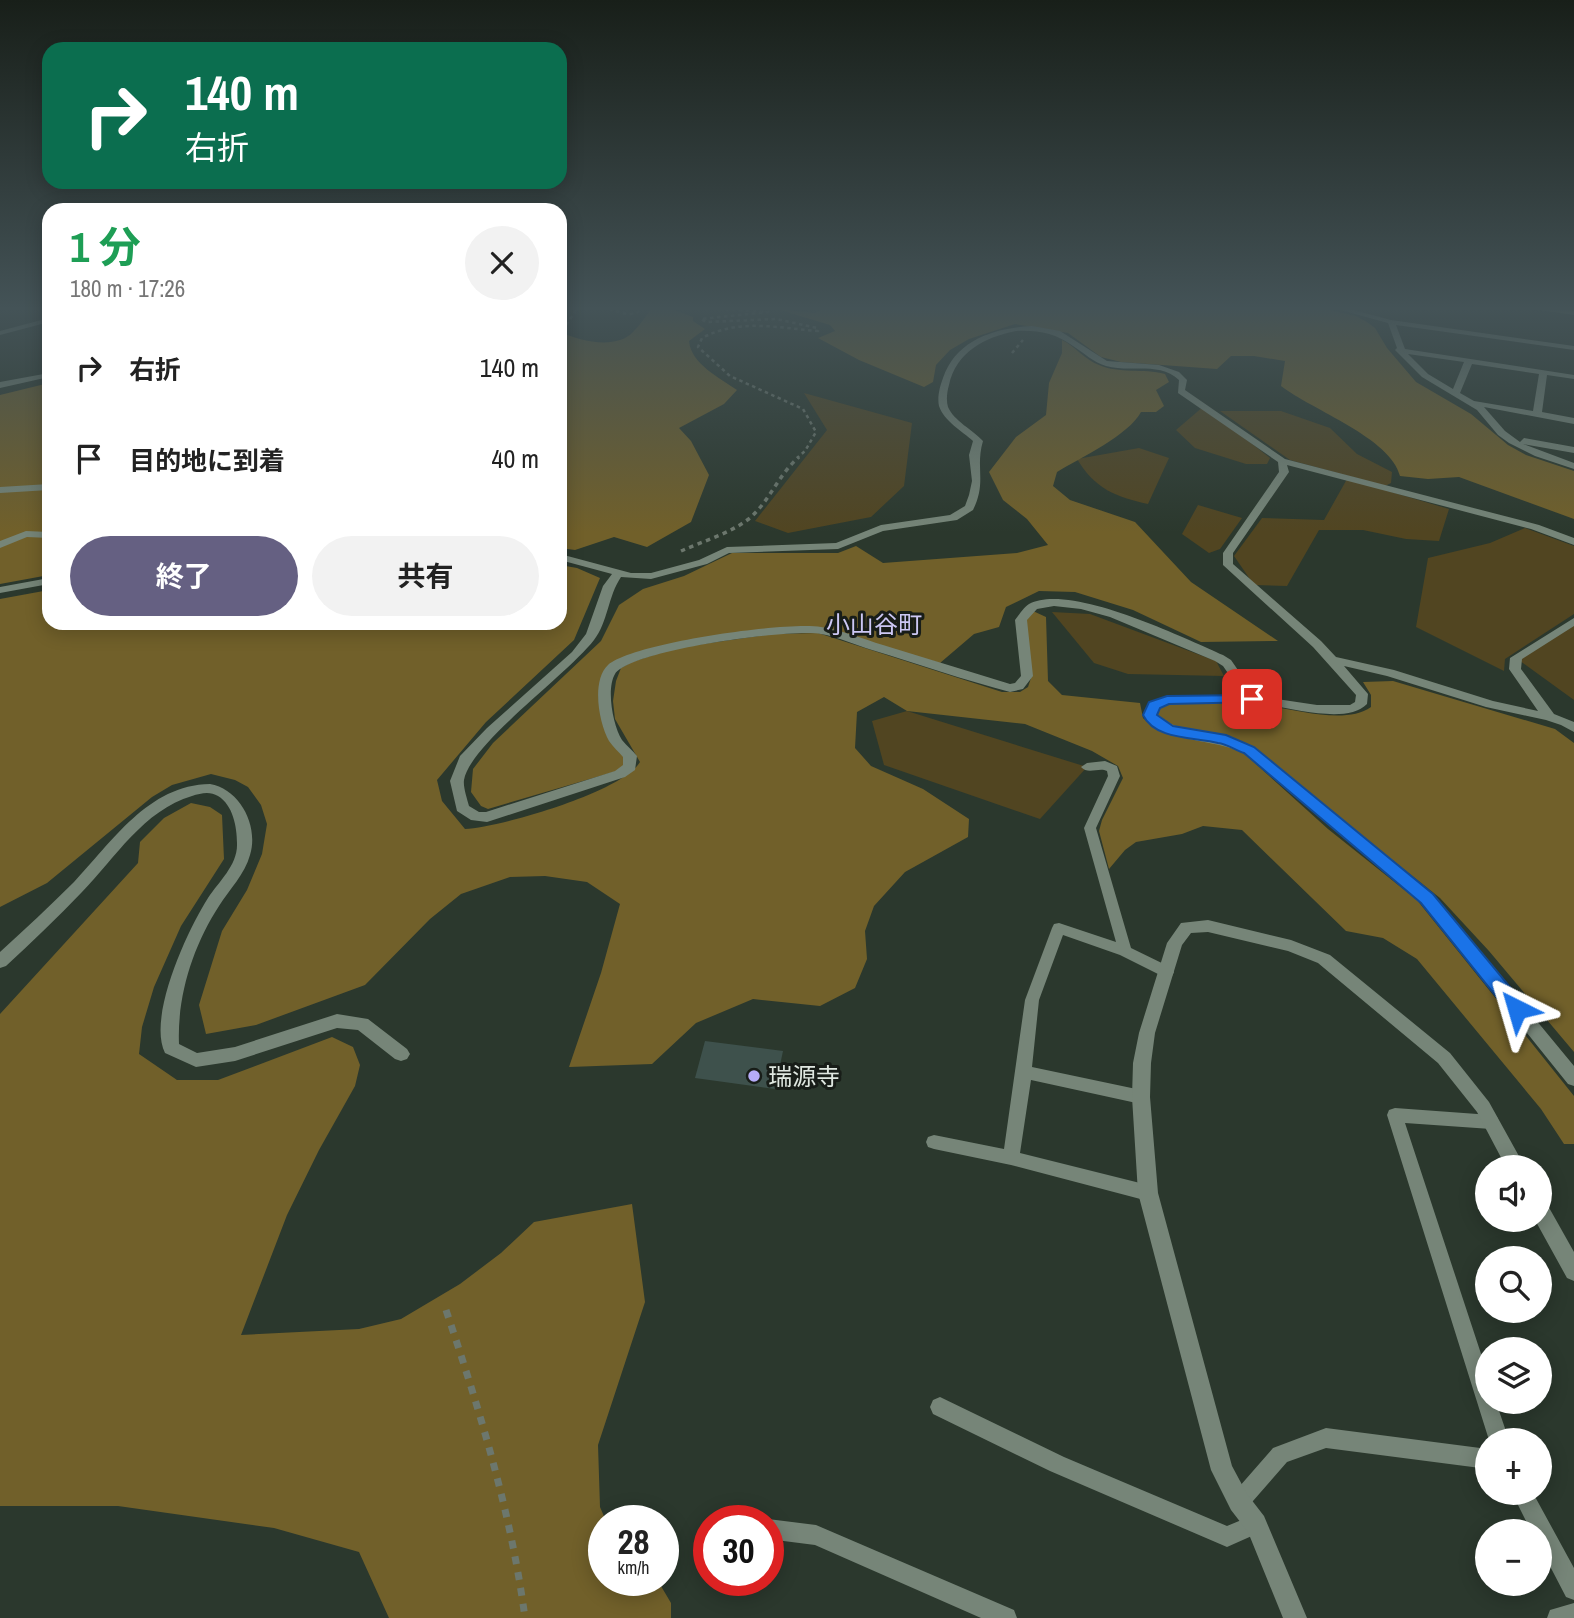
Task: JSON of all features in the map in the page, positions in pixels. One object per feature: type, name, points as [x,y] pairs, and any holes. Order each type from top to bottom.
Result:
[{"type":"street","points":[[0,385],[19,382]]},
{"type":"street","points":[[567,558],[618,573],[651,576],[704,562],[727,550],[838,547],[881,528],[935,523],[964,513],[969,508],[977,481],[974,455],[978,440],[944,407],[942,399],[946,382]]},
{"type":"street","points":[[1183,382],[1181,391],[1282,461],[1535,527],[1574,542]]},
{"type":"street","points":[[1431,382],[1483,410],[1510,438],[1535,452],[1574,466]]},
{"type":"street","points":[[1455,395],[1460,382]]},
{"type":"street","points":[[1537,415],[1541,382]]},
{"type":"street","points":[[1469,402],[1574,421]]},
{"type":"street","points":[[1510,438],[1574,450]]},
{"type":"street","points":[[1282,461],[1284,472],[1228,553],[1228,565],[1331,660],[1362,694],[1361,704],[1353,709],[1317,709],[1252,699],[1167,700],[1154,705],[1150,715],[1153,721],[1170,730],[1226,739],[1249,750],[1427,898],[1574,1079]]},
{"type":"street","points":[[0,490],[42,487]]},
{"type":"street","points":[[0,545],[26,534],[42,534]]},
{"type":"street","points":[[618,573],[609,586],[592,635],[576,655],[465,759],[457,781],[462,808],[470,815],[487,817],[620,774],[630,767],[631,756],[616,741],[606,719],[605,684],[612,668],[626,659],[710,640],[772,631],[820,630],[1010,688],[1019,685],[1027,676],[1021,621],[1023,614],[1043,603],[1068,603],[1108,613],[1219,658],[1227,663],[1252,699]]},
{"type":"street","points":[[0,590],[42,582]]},
{"type":"street","points":[[1549,717],[1515,669],[1516,658],[1574,621]]},
{"type":"street","points":[[1331,660],[1390,673],[1490,704],[1549,717],[1574,728]]},
{"type":"street","points":[[0,962],[80,885],[148,811],[167,799],[209,788],[222,791],[234,802],[242,827],[244,855],[199,925],[181,977],[169,1026],[171,1048],[196,1060],[235,1054],[337,1021],[362,1024],[401,1054]]},
{"type":"street","points":[[1295,1618],[1256,1524],[1240,1503],[1223,1470],[1148,1193],[1141,1097],[1142,1063],[1147,1033],[1175,943],[1186,927],[1192,925],[1220,929],[1314,954],[1340,971],[1444,1058],[1471,1089],[1509,1155]]},
{"type":"street","points":[[1552,1232],[1574,1271]]},
{"type":"lane","points":[[1087,767],[1105,765],[1113,769],[1114,776],[1090,828],[1125,951]]},
{"type":"lane","points":[[1011,1158],[1032,1000],[1059,928],[1125,951],[1167,972]]},
{"type":"lane","points":[[1024,1072],[1141,1097]]},
{"type":"lane","points":[[1491,1122],[1395,1115],[1495,1428]]},
{"type":"lane","points":[[934,1142],[1011,1158],[1148,1193]]},
{"type":"lane","points":[[940,1407],[1057,1464],[1227,1537],[1256,1524]]},
{"type":"lane","points":[[1240,1503],[1280,1455],[1326,1438],[1475,1457]]},
{"type":"lane","points":[[1528,1505],[1574,1589]]},
{"type":"lane","points":[[784,1531],[816,1535],[1006,1618]]},
{"type":"lane","points":[[1558,1618],[1574,1614]]},
{"type":"path","points":[[681,552],[739,525],[752,516],[816,432],[803,409],[742,382]]},
{"type":"path","points":[[446,1310],[486,1428],[521,1578],[525,1618]]},
{"type":"shaded area","points":[[567,382],[724,382],[737,390],[724,404],[679,428],[691,441],[709,475],[691,522],[647,547],[614,537],[575,550],[567,549]]},
{"type":"shaded area","points":[[911,382],[933,382],[924,387]]},
{"type":"shaded area","points":[[1169,382],[1156,390],[1164,406],[1156,412],[1141,412],[1135,421],[1115,437],[1057,472],[1053,486],[1070,500],[1135,522],[1191,582],[1278,641],[1201,642],[1133,610],[1075,592],[1039,591],[1006,607],[999,627],[974,634],[940,663],[821,629],[674,644],[603,674],[599,697],[602,719],[626,758],[623,766],[617,771],[488,809],[481,806],[471,792],[473,769],[493,743],[601,641],[619,605],[643,589],[684,576],[732,553],[838,553],[856,546],[883,563],[1017,553],[1048,545],[1027,519],[1003,500],[989,472],[1016,437],[1046,415],[1049,383]]},
{"type":"shaded area","points":[[1282,382],[1416,382],[1471,414],[1508,445],[1526,455],[1574,471],[1574,519],[1459,477],[1428,479],[1400,476],[1394,462],[1367,437],[1281,386]]},
{"type":"shaded area","points":[[42,385],[42,576],[0,584],[0,395]]},
{"type":"shaded area","points":[[804,393],[912,423],[904,486],[871,517],[788,533],[755,521],[827,430]]},
{"type":"shaded area","points":[[1204,406],[1270,458],[1267,464],[1246,464],[1195,448],[1176,430]]},
{"type":"shaded area","points":[[1220,411],[1281,411],[1330,428],[1357,454],[1392,472],[1391,483],[1385,486],[1290,460]]},
{"type":"shaded area","points":[[1139,448],[1169,458],[1148,504],[1116,495],[1099,485],[1077,459]]},
{"type":"shaded area","points":[[1347,479],[1449,509],[1439,541],[1406,539],[1363,530],[1319,530],[1287,586],[1254,585],[1234,556],[1262,518],[1324,520]]},
{"type":"shaded area","points":[[1198,505],[1242,518],[1220,549],[1209,553],[1182,534]]},
{"type":"shaded area","points":[[1525,528],[1574,546],[1574,614],[1505,659],[1504,671],[1416,627],[1428,558],[1490,543]]},
{"type":"shaded area","points":[[567,566],[600,578],[574,640],[486,722],[437,780],[442,801],[465,829],[531,815],[586,796],[610,785],[640,762],[615,719],[613,701],[621,668],[632,662],[675,648],[772,634],[818,633],[1002,692],[1020,692],[1028,687],[1032,675],[1026,623],[1027,615],[1033,611],[1046,617],[1048,681],[1062,695],[1140,703],[1143,718],[1164,731],[1236,746],[1328,829],[1417,900],[1574,1096],[1574,1144],[1564,1144],[1541,1109],[1417,959],[1383,938],[1346,931],[1242,830],[1203,826],[1182,834],[1136,842],[1125,850],[1109,869],[1099,831],[1123,778],[1118,766],[1092,751],[1025,724],[907,711],[884,697],[857,712],[855,748],[871,766],[923,789],[969,819],[968,837],[905,872],[874,906],[865,931],[867,959],[855,988],[820,1006],[753,999],[696,1023],[652,1064],[569,1067],[601,973],[620,904],[587,882],[545,876],[510,877],[461,894],[430,919],[365,985],[256,1025],[206,1034],[199,1005],[222,931],[247,890],[262,854],[267,824],[261,805],[248,787],[235,780],[211,774],[172,785],[152,797],[47,883],[0,907],[0,599],[42,591],[42,630],[567,630]]},
{"type":"shaded area","points":[[1052,612],[1090,614],[1216,661],[1224,676],[1128,674],[1094,663]]},
{"type":"shaded area","points":[[1574,621],[1574,700],[1516,658]]},
{"type":"shaded area","points":[[1393,681],[1555,729],[1574,743],[1574,1052],[1489,951],[1440,898],[1253,749],[1227,739],[1176,727],[1155,714],[1163,704],[1222,702],[1314,714],[1345,715],[1359,713],[1371,707],[1371,695],[1363,682]]},
{"type":"shaded area","points":[[907,711],[1087,767],[1040,819],[884,765],[872,721]]},
{"type":"shaded area","points":[[191,803],[210,807],[222,815],[224,859],[181,926],[154,987],[142,1027],[139,1054],[177,1080],[218,1080],[332,1037],[353,1047],[360,1065],[355,1086],[287,1215],[241,1335],[359,1329],[401,1319],[460,1284],[501,1253],[534,1222],[632,1204],[645,1302],[598,1445],[600,1505],[588,1505],[588,1596],[667,1596],[671,1603],[671,1618],[389,1618],[359,1552],[274,1528],[118,1506],[0,1506],[0,1014],[138,863],[140,842],[164,818]]},
{"type":"building","points":[[705,1041],[783,1051],[775,1089],[695,1078]]},
{"type":"place","name":"瑞源寺","points":[[754,1076]]},
{"type":"district","name":"小山谷町","points":[[874,624]]},
{"type":"route","points":[[1252,699],[1158,701],[1150,715],[1153,721],[1170,730],[1226,739],[1249,750],[1427,898],[1517,1009]]}]
